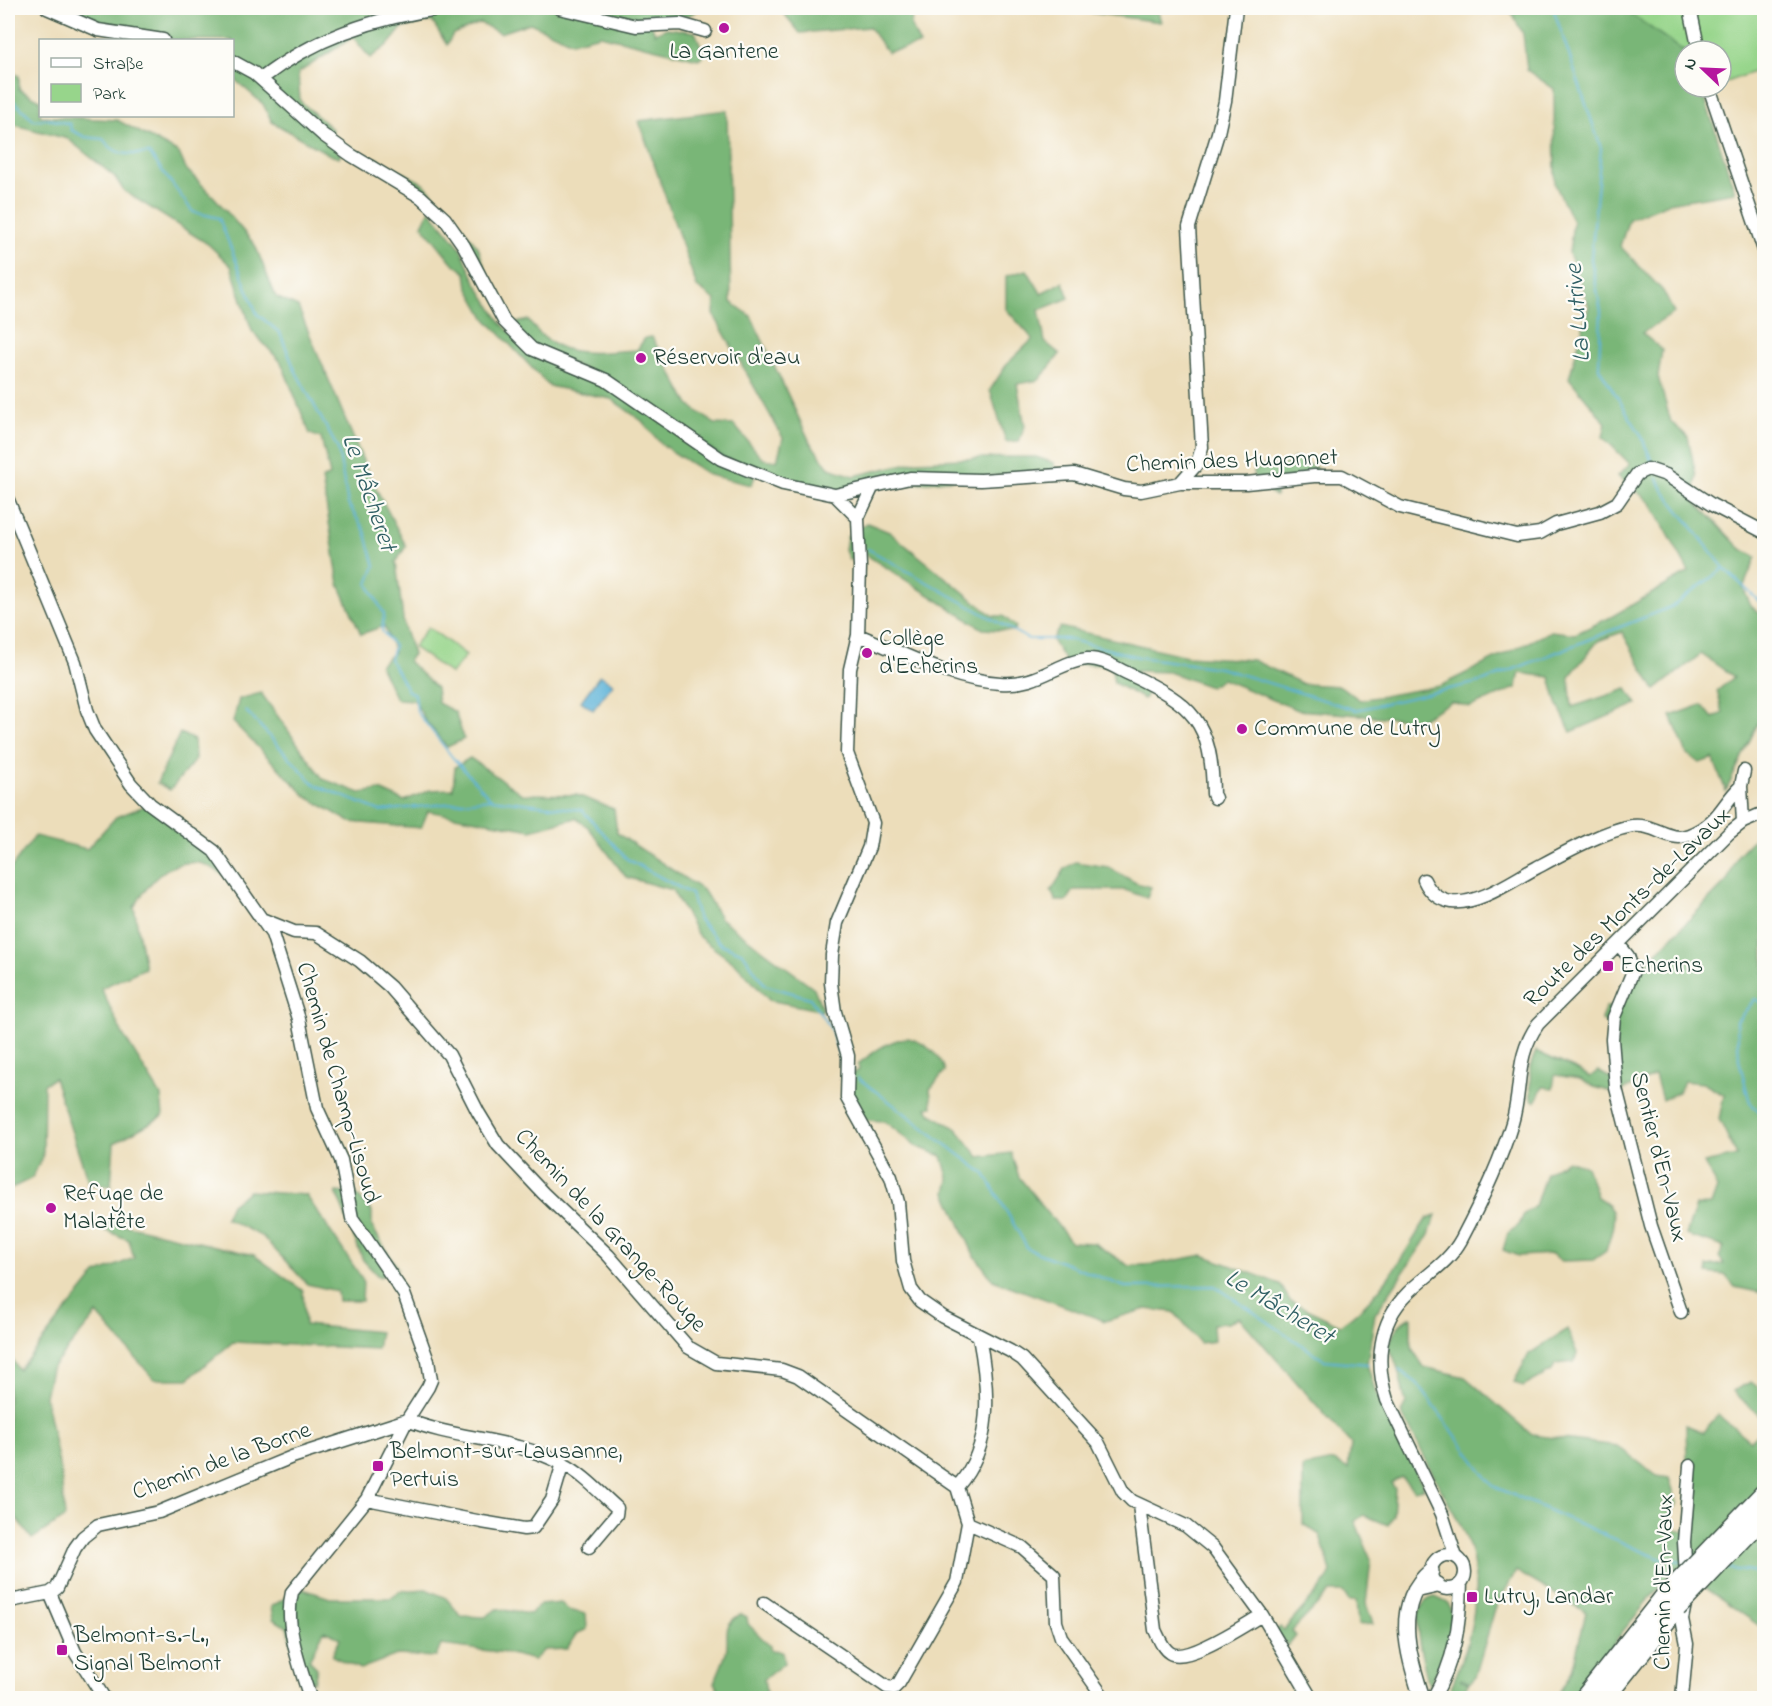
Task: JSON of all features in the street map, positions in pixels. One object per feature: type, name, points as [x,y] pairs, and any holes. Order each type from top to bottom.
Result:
[{"type":"highway","points":[[1584,1698],[1663,1598],[1764,1493]]},
{"type":"highway","points":[[1605,1698],[1684,1599],[1764,1517]]},
{"type":"main road","points":[[1422,1698],[1405,1627],[1410,1597],[1416,1590],[1444,1582]]},
{"type":"street","points":[[47,8],[98,30],[156,39]]},
{"type":"street","points":[[261,79],[285,60],[376,20],[446,8]]},
{"type":"street","points":[[559,8],[636,26],[680,24],[705,31]]},
{"type":"street","points":[[1180,483],[1197,464],[1202,447],[1189,227],[1218,133],[1225,100],[1236,8]]},
{"type":"street","points":[[1690,8],[1696,39]]},
{"type":"street","points":[[234,62],[261,79],[323,135],[351,155],[421,197],[445,219],[464,246],[504,321],[532,349],[606,380],[721,459],[783,484],[835,495],[858,518]]},
{"type":"street","points":[[1713,99],[1764,250]]},
{"type":"street","name":"Chemin des Hugonnet","points":[[835,495],[872,488],[887,481],[910,478],[981,480],[1074,474],[1124,489],[1141,491],[1180,483],[1246,483],[1314,476],[1342,476],[1400,507],[1517,536],[1540,533],[1556,524],[1600,512],[1617,502],[1637,474],[1648,469],[1666,475],[1712,505],[1764,532]]},
{"type":"street","points":[[872,488],[858,518],[860,567],[858,635],[850,669],[847,753],[873,823],[869,847],[837,923],[831,983],[835,1012],[848,1056],[847,1098],[891,1177],[898,1202],[903,1261],[911,1288],[920,1302],[979,1337],[1010,1351],[1032,1369],[1098,1442],[1123,1492],[1139,1505],[1200,1535],[1234,1575],[1262,1615],[1311,1698]]},
{"type":"street","points":[[8,500],[75,662],[87,710],[95,730],[131,784],[150,804],[214,851],[264,920],[278,949],[294,932]]},
{"type":"street","points":[[858,635],[954,675],[997,683],[1019,684],[1083,660],[1095,659],[1106,664],[1149,684],[1192,712],[1210,748],[1215,798]]},
{"type":"street","points":[[1743,822],[1744,771]]},
{"type":"street","points":[[1424,880],[1429,891],[1452,902],[1497,891],[1554,859],[1607,834],[1633,826],[1654,827],[1677,838],[1687,836],[1712,821],[1742,786]]},
{"type":"street","name":"Route des Monts-de-Lavaux","points":[[1433,1698],[1455,1650],[1459,1629],[1458,1612],[1444,1582],[1464,1568],[1456,1557],[1433,1494],[1384,1390],[1380,1357],[1385,1328],[1407,1294],[1440,1268],[1462,1237],[1505,1146],[1513,1120],[1520,1064],[1531,1034],[1546,1014],[1619,945],[1717,844],[1743,822],[1764,813]]},
{"type":"street","name":"Chemin de la Grange-Rouge","points":[[264,920],[294,932],[316,933],[360,961],[390,987],[449,1055],[498,1145],[543,1193],[608,1255],[688,1347],[716,1363],[782,1370],[798,1377],[957,1487]]},
{"type":"street","name":"Sentier d'En-Vaux","points":[[1619,945],[1628,956],[1633,971],[1614,1017],[1612,1039],[1616,1088],[1651,1226],[1681,1312]]},
{"type":"street","name":"Chemin de Champ-Lisoud","points":[[278,949],[299,1020],[310,1085],[317,1108],[341,1160],[352,1218],[404,1294],[428,1361],[431,1380],[406,1420]]},
{"type":"street","points":[[764,1603],[887,1687],[894,1688],[899,1683],[949,1600],[961,1568],[968,1523],[957,1487],[968,1474],[979,1449],[987,1416],[988,1392],[979,1337]]},
{"type":"street","points":[[310,1698],[301,1670],[289,1606],[292,1592],[367,1498],[406,1420],[427,1428],[513,1447],[563,1463],[617,1508],[616,1515],[589,1547]]},
{"type":"street","name":"Chemin de la Borne","points":[[50,1593],[57,1588],[83,1537],[98,1525],[159,1512],[292,1457],[406,1420]]},
{"type":"street","points":[[367,1498],[482,1522],[524,1529],[532,1528],[552,1500],[563,1463]]},
{"type":"street","name":"Chemin d'En-Vaux","points":[[1683,1698],[1687,1644],[1682,1619],[1687,1594],[1684,1542],[1690,1466]]},
{"type":"street","points":[[1139,1505],[1155,1630],[1162,1645],[1170,1653],[1186,1656],[1262,1615]]},
{"type":"street","points":[[968,1523],[1022,1547],[1054,1575],[1056,1622],[1061,1638],[1104,1698]]},
{"type":"street","points":[[1440,1557],[1444,1524]]},
{"type":"street","points":[[1444,1582],[1433,1562],[1440,1557],[1456,1557]]},
{"type":"street","points":[[8,1598],[15,1600],[50,1593],[75,1652],[104,1698]]},
{"type":"green space","points":[[57,8],[702,8],[689,15],[650,22],[655,33],[667,28],[695,32],[705,55],[698,59],[600,35],[572,42],[530,23],[500,33],[480,23],[453,34],[447,45],[432,21],[402,28],[389,44],[370,58],[353,37],[298,73],[300,101],[333,130],[330,136],[234,59],[234,39],[170,39],[99,26]]},
{"type":"green space","points":[[776,8],[913,8],[911,26],[920,45],[887,52],[869,27],[800,33],[782,11]]},
{"type":"green space","points":[[1078,8],[1157,8],[1161,22],[1093,13]]},
{"type":"green space","points":[[1509,8],[1622,8],[1673,44],[1673,99],[1705,99],[1735,192],[1668,203],[1629,219],[1620,246],[1663,291],[1674,313],[1642,333],[1662,350],[1658,377],[1671,422],[1688,437],[1696,476],[1693,499],[1740,548],[1756,557],[1743,588],[1751,606],[1764,617],[1761,654],[1764,655],[1764,716],[1759,721],[1726,791],[1713,758],[1700,763],[1687,754],[1671,716],[1702,705],[1713,718],[1723,713],[1717,691],[1734,677],[1701,654],[1655,690],[1622,632],[1598,641],[1569,677],[1572,707],[1627,689],[1637,704],[1571,732],[1557,703],[1550,677],[1520,673],[1516,688],[1470,707],[1451,702],[1419,720],[1298,710],[1222,679],[1210,687],[1169,672],[1135,671],[1149,690],[1144,699],[1114,683],[1111,665],[1067,664],[1052,640],[1060,627],[1187,656],[1253,660],[1303,684],[1340,686],[1360,700],[1440,686],[1551,631],[1575,634],[1611,617],[1689,572],[1651,503],[1618,476],[1630,464],[1603,437],[1606,423],[1569,378],[1589,306],[1569,253],[1573,222],[1555,184],[1554,89],[1527,70],[1523,34]]},
{"type":"green space","points":[[1622,8],[1764,8],[1764,68],[1733,80],[1733,39],[1673,39],[1673,44]]},
{"type":"green space","points":[[234,65],[252,75],[341,154],[339,158],[272,122],[263,104],[234,79]]},
{"type":"green space","points":[[8,71],[19,76],[19,89],[39,99],[39,117],[117,120],[179,153],[186,169],[215,198],[255,245],[276,297],[298,307],[369,475],[406,546],[396,562],[404,627],[413,654],[408,661],[436,688],[438,703],[455,712],[464,739],[447,747],[425,720],[414,700],[396,699],[380,665],[394,652],[384,626],[361,634],[339,584],[322,479],[330,475],[321,438],[310,434],[281,362],[252,331],[231,266],[208,244],[124,191],[115,177],[68,139],[11,124],[8,115]]},
{"type":"green space","points":[[727,110],[731,302],[751,316],[810,442],[829,468],[854,476],[917,461],[1036,457],[1054,463],[1055,472],[975,477],[835,492],[785,482],[723,457],[608,379],[533,347],[512,324],[528,320],[551,343],[577,352],[637,350],[645,338],[652,337],[689,405],[715,424],[734,425],[763,459],[777,461],[783,438],[714,315],[715,300],[697,287],[639,121]]},
{"type":"green space","points":[[376,158],[423,183],[450,211],[478,247],[489,280],[485,281],[446,214],[365,159]]},
{"type":"green space","points":[[430,210],[460,247],[476,283],[501,323],[528,351],[604,383],[755,477],[751,485],[709,475],[662,445],[642,421],[611,399],[549,386],[486,319],[468,287],[466,273],[452,262],[422,225]]},
{"type":"green space","points":[[1027,270],[1041,293],[1063,282],[1069,298],[1039,310],[1045,342],[1060,354],[1039,380],[1017,384],[1025,426],[1019,441],[1006,442],[990,390],[1007,364],[1033,339],[1006,309],[1006,276]]},
{"type":"green space","points":[[1294,458],[1317,468],[1316,478],[1301,479],[1293,488],[1278,486],[1275,496],[1262,487],[1253,486],[1254,472],[1264,465],[1282,467]]},
{"type":"green space","points":[[867,523],[889,532],[993,616],[1003,616],[1016,627],[1013,631],[983,629],[865,554],[849,560],[845,550],[847,537]]},
{"type":"green space","points":[[428,627],[466,655],[451,674],[413,647]]},
{"type":"green space","points":[[261,693],[323,779],[360,793],[380,790],[404,801],[430,790],[453,789],[455,767],[470,758],[522,794],[577,795],[614,809],[617,833],[704,891],[720,918],[814,988],[823,1011],[769,1000],[738,966],[699,937],[672,890],[626,877],[589,828],[576,818],[531,830],[428,811],[421,828],[350,822],[307,797],[233,722],[239,699]]},
{"type":"green space","points":[[180,733],[194,740],[195,760],[170,790],[157,783]]},
{"type":"green space","points":[[150,804],[214,851],[236,883],[199,863],[177,865],[160,874],[152,881],[134,907],[145,968],[101,988],[122,1033],[161,1096],[163,1116],[114,1143],[111,1186],[89,1184],[54,1078],[44,1084],[43,1156],[32,1178],[8,1190],[8,872],[35,836],[87,849],[116,817]]},
{"type":"green space","points":[[1764,828],[1764,1298],[1762,1293],[1735,1287],[1725,1275],[1707,1273],[1707,1266],[1724,1264],[1719,1257],[1724,1247],[1686,1235],[1696,1206],[1711,1205],[1717,1188],[1704,1163],[1737,1156],[1719,1119],[1724,1095],[1703,1083],[1684,1081],[1679,1092],[1662,1100],[1655,1075],[1619,1092],[1615,1033],[1601,1019],[1606,1007],[1620,1007],[1633,977],[1727,881],[1738,855]]},
{"type":"green space","points":[[1075,862],[1108,867],[1136,883],[1151,887],[1147,898],[1125,890],[1074,890],[1067,901],[1056,901],[1051,891],[1065,869]]},
{"type":"green space","points":[[908,1038],[920,1042],[931,1050],[940,1060],[945,1071],[930,1089],[932,1107],[927,1108],[931,1114],[956,1128],[979,1157],[1011,1153],[1019,1177],[1071,1242],[1094,1243],[1129,1266],[1156,1264],[1203,1255],[1280,1284],[1290,1301],[1340,1325],[1355,1314],[1379,1290],[1427,1218],[1436,1215],[1429,1235],[1375,1314],[1367,1364],[1374,1387],[1424,1488],[1414,1490],[1401,1477],[1391,1483],[1395,1489],[1393,1516],[1388,1525],[1364,1515],[1355,1521],[1371,1559],[1366,1604],[1373,1624],[1358,1625],[1356,1601],[1349,1601],[1343,1592],[1330,1592],[1292,1631],[1296,1636],[1288,1646],[1275,1632],[1280,1627],[1284,1630],[1326,1582],[1331,1572],[1320,1535],[1303,1524],[1303,1467],[1334,1461],[1348,1469],[1351,1444],[1239,1317],[1228,1323],[1213,1324],[1214,1341],[1200,1343],[1174,1312],[1146,1309],[1105,1321],[993,1280],[973,1253],[946,1192],[949,1180],[942,1156],[918,1147],[884,1121],[862,1120],[852,1101],[849,1076],[859,1070],[858,1064],[888,1044]]},
{"type":"green space","points":[[1536,1051],[1590,1077],[1598,1071],[1612,1079],[1613,1092],[1594,1087],[1580,1079],[1555,1075],[1553,1088],[1543,1087],[1535,1102],[1531,1098],[1530,1067]]},
{"type":"green space","points":[[1567,1160],[1586,1166],[1597,1197],[1605,1202],[1613,1214],[1613,1227],[1606,1251],[1593,1260],[1562,1261],[1552,1254],[1518,1256],[1503,1250],[1508,1233],[1519,1225],[1524,1214],[1535,1206],[1546,1173]]},
{"type":"green space","points":[[249,1191],[306,1195],[363,1280],[362,1301],[338,1301],[337,1291],[307,1284],[263,1237],[225,1218],[231,1204]]},
{"type":"green space","points":[[336,1192],[356,1194],[372,1212],[372,1227],[398,1269],[379,1277],[363,1260]]},
{"type":"green space","points":[[99,1219],[254,1255],[303,1291],[305,1325],[380,1332],[377,1349],[233,1342],[188,1379],[154,1379],[97,1314],[51,1369],[45,1396],[61,1474],[65,1517],[32,1539],[8,1507],[8,1353],[19,1370],[96,1274],[134,1258],[129,1240],[95,1226]]},
{"type":"green space","points":[[1411,1317],[1411,1347],[1424,1367],[1465,1377],[1532,1435],[1617,1446],[1657,1476],[1669,1478],[1677,1503],[1671,1515],[1673,1530],[1689,1531],[1686,1425],[1703,1432],[1718,1415],[1750,1441],[1764,1428],[1764,1629],[1676,1567],[1623,1631],[1579,1693],[1583,1698],[1556,1698],[1572,1671],[1586,1612],[1516,1571],[1495,1609],[1475,1677],[1469,1683],[1460,1679],[1468,1684],[1460,1698],[1446,1698],[1460,1666],[1470,1631],[1475,1578],[1471,1550],[1463,1530],[1401,1413],[1406,1403],[1397,1366],[1388,1348],[1396,1330]]},
{"type":"green space","points":[[1567,1329],[1577,1353],[1574,1362],[1555,1364],[1552,1371],[1523,1387],[1514,1382],[1529,1354]]},
{"type":"green space","points":[[1751,1382],[1764,1392],[1764,1420],[1733,1391]]},
{"type":"green space","points":[[300,1588],[330,1598],[390,1598],[400,1591],[426,1589],[446,1598],[461,1616],[485,1617],[497,1609],[530,1614],[540,1605],[561,1603],[568,1610],[586,1614],[587,1629],[576,1634],[567,1649],[544,1650],[534,1660],[506,1653],[441,1645],[436,1657],[397,1655],[360,1669],[332,1656],[340,1638],[324,1631],[309,1660],[317,1668],[314,1682],[301,1678],[287,1627],[273,1619],[271,1607]]},
{"type":"green space","points":[[1435,1597],[1448,1603],[1452,1624],[1448,1646],[1429,1686],[1420,1650],[1418,1622],[1425,1602]]},
{"type":"green space","points":[[741,1614],[747,1617],[748,1624],[770,1646],[770,1650],[782,1651],[784,1663],[764,1679],[767,1698],[725,1698],[714,1683],[727,1649],[728,1628],[730,1623]]},
{"type":"water","points":[[600,675],[613,684],[593,710],[581,701]]},
{"type":"waterway","name":"La Lutrive","points":[[1553,8],[1601,148],[1591,259],[1601,311],[1599,368],[1641,435],[1654,467]]},
{"type":"waterway","name":"Le Mâcheret","points":[[8,96],[34,120],[49,119],[70,124],[71,130],[85,137],[103,139],[113,149],[123,154],[149,153],[193,212],[219,218],[257,314],[280,333],[295,370],[338,449],[348,504],[365,531],[375,566],[368,584],[384,614],[382,631],[394,646],[390,659],[408,691],[415,694],[417,712],[453,758],[491,799],[582,810],[627,859],[691,894],[699,920],[721,944],[743,953],[765,985],[810,998],[831,1029],[842,1065]]},
{"type":"waterway","name":"La Lutrive","points":[[1658,478],[1663,490],[1724,568],[1764,606]]},
{"type":"waterway","points":[[868,549],[1028,639],[1067,639],[1139,657],[1220,668],[1356,710],[1484,681],[1673,606],[1724,568]]},
{"type":"waterway","points":[[246,711],[315,785],[380,811],[490,799]]},
{"type":"waterway","name":"La Lutrive","points":[[1764,1004],[1755,999],[1737,1021],[1739,1060],[1750,1103],[1764,1115]]},
{"type":"waterway","name":"Le Mâcheret","points":[[858,1078],[985,1174],[1028,1249],[1125,1287],[1215,1286],[1324,1360],[1368,1364]]},
{"type":"waterway","name":"Le Mâcheret","points":[[1399,1370],[1417,1383],[1493,1486],[1658,1558],[1681,1561]]},
{"type":"waterway","name":"Le Mâcheret","points":[[1725,1568],[1757,1573],[1764,1579]]},
{"type":"place","name":"La Gantene","points":[[724,28]]},
{"type":"place","name":"Réservoir d'eau","points":[[641,358]]},
{"type":"place","name":"Collège d'Echerins","points":[[867,653]]},
{"type":"place","name":"Commune de Lutry","points":[[1242,729]]},
{"type":"place","name":"Echerins","points":[[1608,966]]},
{"type":"place","name":"Refuge de Malatête","points":[[51,1208]]},
{"type":"place","name":"Belmont-sur-Lausanne, Pertuis","points":[[378,1466]]},
{"type":"place","name":"Lutry, Landar","points":[[1472,1597]]},
{"type":"place","name":"Belmont-s.-L., Signal Belmont","points":[[62,1650]]}]
